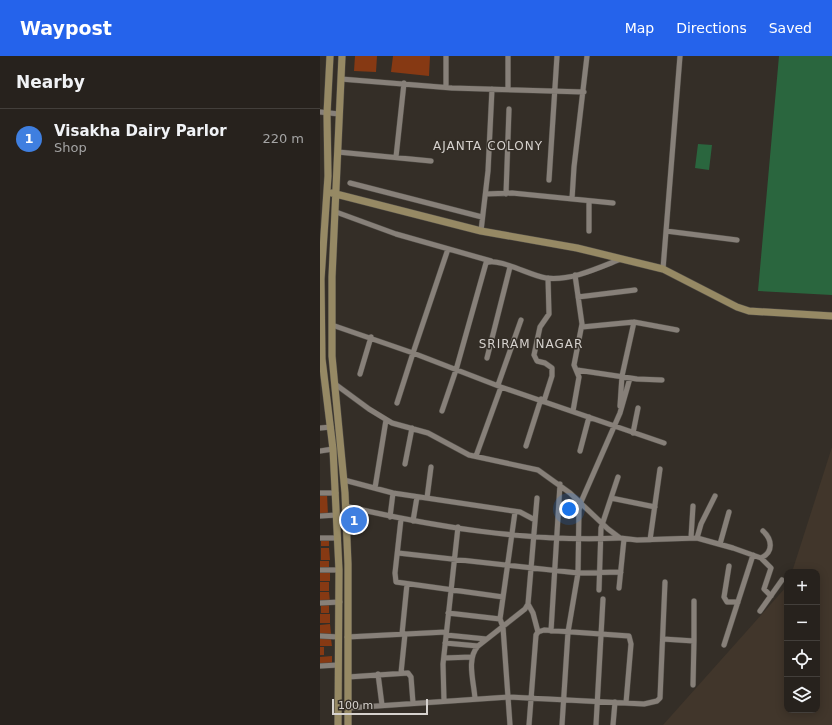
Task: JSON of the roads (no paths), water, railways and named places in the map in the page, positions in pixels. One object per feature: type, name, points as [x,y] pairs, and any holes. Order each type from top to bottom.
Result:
[{"type":"main road","points":[[330,56],[324,113],[326,191],[320,279],[321,359],[331,427],[338,538],[340,602],[338,725]]},
{"type":"main road","points":[[342,56],[332,325],[335,388],[345,493],[348,570],[348,725]]},
{"type":"main road","points":[[326,191],[481,231],[577,248],[663,269],[737,307],[749,310],[832,316]]},
{"type":"main road","points":[[327,393],[335,388]]},
{"type":"main road","points":[[336,493],[345,493]]},
{"type":"street","points":[[446,56],[446,87]]},
{"type":"street","points":[[508,56],[508,89]]},
{"type":"street","points":[[549,180],[557,56]]},
{"type":"street","points":[[572,199],[574,168],[587,56]]},
{"type":"street","points":[[663,269],[680,56]]},
{"type":"street","points":[[341,79],[446,87],[584,92]]},
{"type":"street","points":[[396,157],[404,83]]},
{"type":"street","points":[[481,231],[486,194],[492,89]]},
{"type":"street","points":[[506,194],[509,109]]},
{"type":"street","points":[[324,113],[339,114]]},
{"type":"street","points":[[338,152],[431,161]]},
{"type":"street","points":[[350,183],[482,217]]},
{"type":"street","points":[[486,194],[506,194],[613,203]]},
{"type":"street","points":[[589,201],[589,231]]},
{"type":"street","points":[[336,212],[448,249],[548,278],[575,274],[622,259]]},
{"type":"street","points":[[666,231],[737,240]]},
{"type":"street","points":[[397,403],[448,249]]},
{"type":"street","points":[[442,411],[456,370],[484,266],[492,261]]},
{"type":"street","points":[[487,358],[510,266]]},
{"type":"street","points":[[573,411],[579,377],[574,365],[582,327],[575,274]]},
{"type":"street","points":[[526,446],[552,376],[552,368],[546,363],[537,361],[534,355],[540,327],[549,314],[548,278]]},
{"type":"street","points":[[578,297],[635,290]]},
{"type":"street","points":[[476,456],[521,320]]},
{"type":"street","points":[[582,327],[634,322],[677,330]]},
{"type":"street","points":[[620,413],[622,376],[634,322]]},
{"type":"street","points":[[332,325],[413,353],[500,386],[543,400],[614,427],[664,443]]},
{"type":"street","points":[[360,374],[371,338]]},
{"type":"street","points":[[577,370],[630,378],[662,380]]},
{"type":"street","points":[[562,725],[568,632],[578,573],[578,518],[581,502],[620,413],[630,378]]},
{"type":"street","points":[[335,388],[386,420],[434,435],[465,453],[538,470],[560,484],[622,539]]},
{"type":"street","points":[[633,433],[638,408]]},
{"type":"street","points":[[580,451],[588,417]]},
{"type":"street","points":[[375,488],[386,420]]},
{"type":"street","points":[[320,428],[331,427]]},
{"type":"street","points":[[404,464],[412,428]]},
{"type":"street","points":[[320,450],[333,449]]},
{"type":"street","points":[[427,498],[432,467]]},
{"type":"street","points":[[650,540],[660,469]]},
{"type":"street","points":[[598,590],[602,522],[618,477]]},
{"type":"street","points":[[344,480],[393,493],[524,513],[535,520]]},
{"type":"street","points":[[551,630],[560,484]]},
{"type":"street","points":[[320,493],[336,493]]},
{"type":"street","points":[[390,517],[393,493]]},
{"type":"street","points":[[413,521],[417,496]]},
{"type":"street","points":[[697,538],[701,524],[715,496]]},
{"type":"street","points":[[529,725],[535,642],[538,632],[533,613],[528,604],[537,498]]},
{"type":"street","points":[[611,498],[654,507]]},
{"type":"street","points":[[345,506],[401,519],[534,538],[650,540],[697,538],[761,558],[771,568],[764,590],[771,596]]},
{"type":"street","points":[[690,538],[693,506]]},
{"type":"street","points":[[510,725],[503,626],[500,619],[515,512]]},
{"type":"street","points":[[720,544],[729,512]]},
{"type":"street","points":[[320,516],[337,515]]},
{"type":"street","points":[[401,519],[394,578],[396,582],[503,597]]},
{"type":"street","points":[[444,701],[444,658],[458,527]]},
{"type":"street","points":[[761,558],[767,553],[771,545],[770,540],[763,531]]},
{"type":"street","points":[[320,538],[338,538]]},
{"type":"street","points":[[619,588],[622,539]]},
{"type":"street","points":[[398,553],[578,573],[621,572]]},
{"type":"street","points":[[724,645],[753,555]]},
{"type":"street","points":[[729,566],[724,597],[727,602],[738,602]]},
{"type":"street","points":[[320,570],[339,570]]},
{"type":"street","points":[[760,611],[782,580]]},
{"type":"street","points":[[348,708],[509,697],[651,704],[658,701],[660,698],[665,582]]},
{"type":"street","points":[[401,672],[407,584]]},
{"type":"street","points":[[596,725],[603,599]]},
{"type":"street","points":[[694,601],[694,685]]},
{"type":"street","points":[[320,603],[340,602]]},
{"type":"street","points":[[475,699],[472,657],[478,646],[528,604]]},
{"type":"street","points":[[448,613],[500,619]]},
{"type":"street","points":[[538,632],[551,630],[629,636],[626,703]]},
{"type":"street","points":[[347,636],[446,634],[486,639]]},
{"type":"street","points":[[320,636],[339,636]]},
{"type":"street","points":[[663,639],[694,641]]},
{"type":"street","points":[[446,643],[478,646]]},
{"type":"street","points":[[444,658],[472,657]]},
{"type":"street","points":[[320,666],[338,665]]},
{"type":"street","points":[[348,677],[401,672],[410,674],[413,703]]},
{"type":"street","points":[[378,674],[382,705]]},
{"type":"street","points":[[614,725],[615,702]]},
{"type":"place","name":"Visakha Dairy Parlor","points":[[354,520]]},
{"type":"district","name":"AJANTA COLONY","points":[[488,146]]},
{"type":"district","name":"SRIRAM NAGAR","points":[[531,344]]}]
